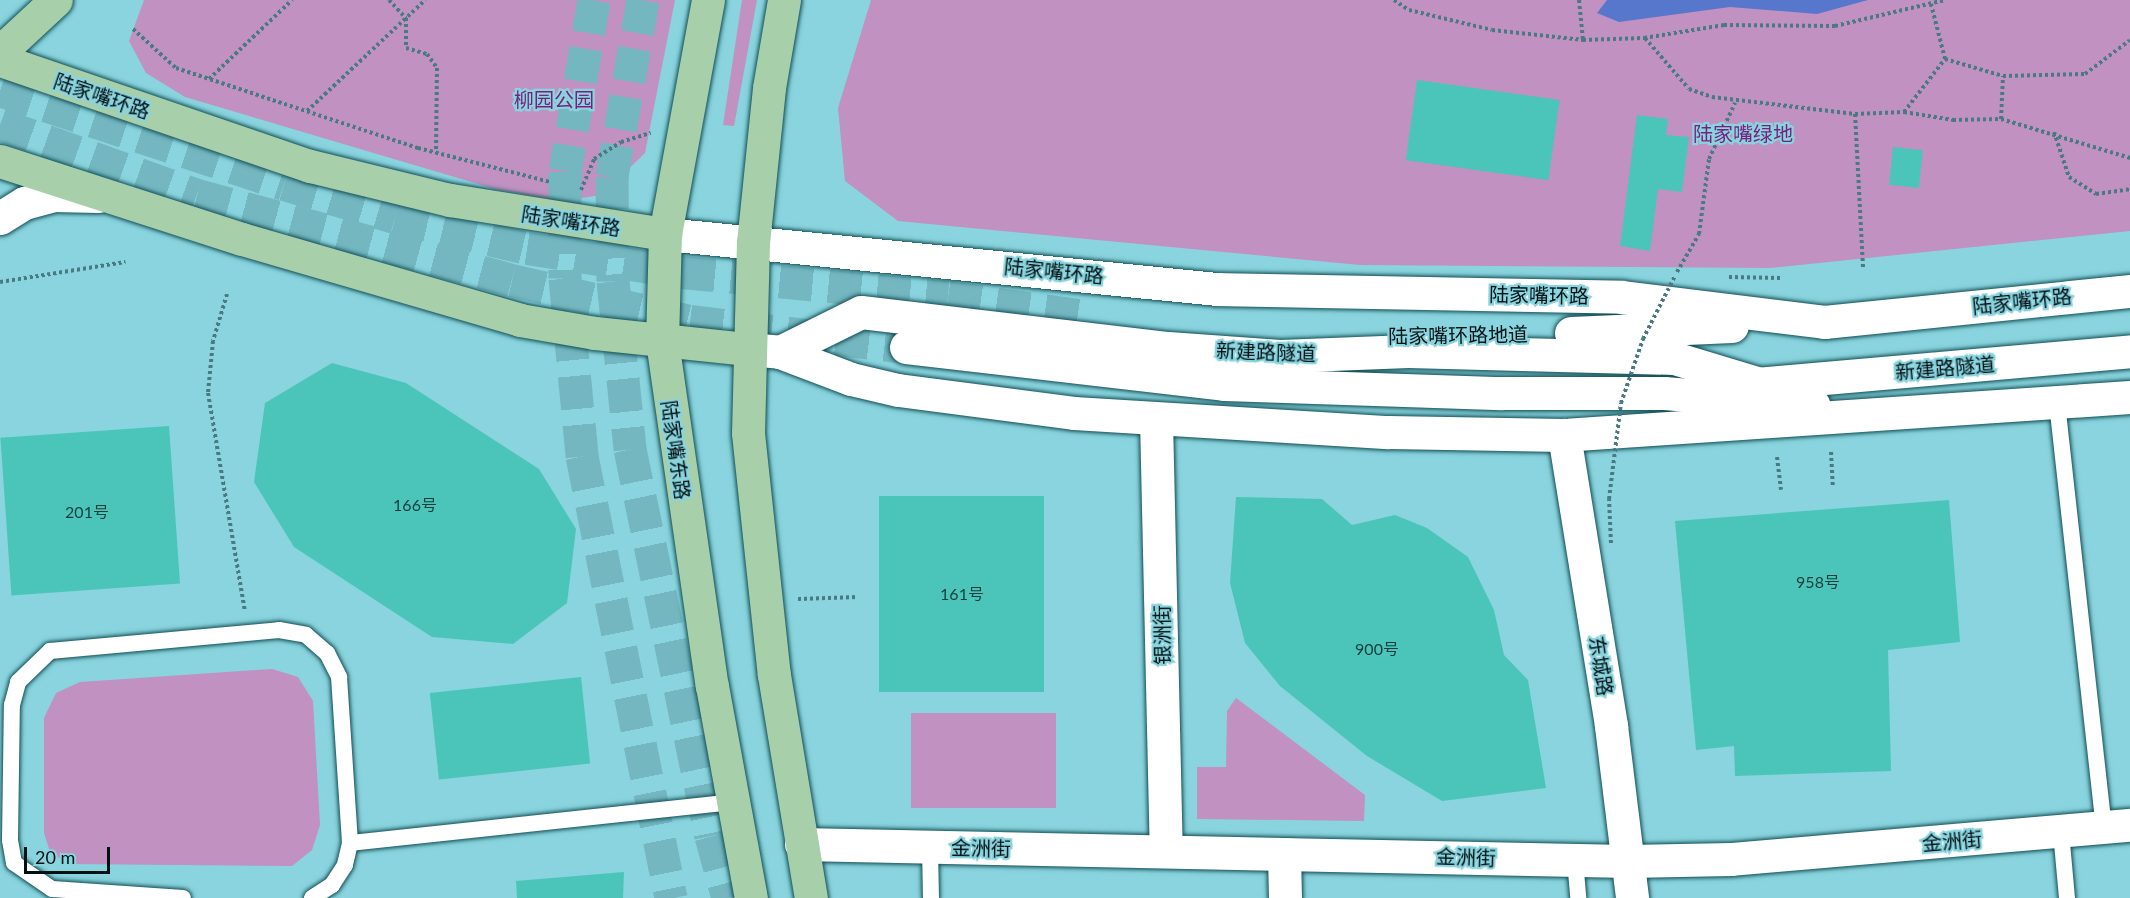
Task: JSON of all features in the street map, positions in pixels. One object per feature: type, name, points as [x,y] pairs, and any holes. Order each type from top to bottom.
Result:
[{"type":"main road","points":[[0,52],[56,0]]},
{"type":"main road","name":"陆家嘴东路","points":[[708,0],[665,234],[662,341],[675,451],[751,898]]},
{"type":"main road","points":[[784,0],[769,88],[753,242],[748,349],[748,433],[774,675],[811,898]]},
{"type":"main road","name":"陆家嘴环路","points":[[0,60],[310,166],[450,200],[665,234],[1217,289],[1621,297],[1824,322],[2130,291]]},
{"type":"main road","points":[[0,161],[520,320],[662,341],[780,352],[851,379],[898,390],[1074,413],[1564,435],[1987,410],[2130,397]]},
{"type":"main road","points":[[0,218],[24,203],[53,195],[117,198]]},
{"type":"main road","name":"新建路隧道","points":[[780,352],[861,312],[1168,348],[1280,356],[1420,351],[1674,358],[1760,384]]},
{"type":"main road","name":"陆家嘴环路地道","points":[[1092,317],[1338,337],[1573,333],[1824,322]]},
{"type":"main road","points":[[906,347],[1120,374],[1235,384],[1664,393],[1824,406],[1987,410]]},
{"type":"main road","name":"新建路隧道","points":[[1664,393],[2130,351]]},
{"type":"main road","name":"银洲街","points":[[1156,418],[1166,851]]},
{"type":"main road","name":"东城路","points":[[1564,435],[1632,898]]},
{"type":"main road","name":"金洲街","points":[[801,844],[1628,861],[1731,859],[2117,826]]},
{"type":"main road","points":[[1284,854],[1285,898]]},
{"type":"lane","points":[[2057,403],[2117,826]]},
{"type":"lane","points":[[183,898],[52,889],[14,863],[5,842],[12,705],[18,682],[33,663],[50,651],[73,646],[248,630],[306,635],[327,653],[339,677],[350,843],[332,885],[312,898]]},
{"type":"lane","points":[[350,843],[734,802]]},
{"type":"lane","points":[[2061,832],[2067,898]]},
{"type":"lane","points":[[930,847],[931,898]]},
{"type":"lane","points":[[1575,860],[1578,898]]},
{"type":"path","points":[[209,78],[292,0]]},
{"type":"path","points":[[389,0],[406,18],[406,48],[427,54],[437,68],[436,152]]},
{"type":"path","points":[[307,111],[425,0]]},
{"type":"path","points":[[1394,0],[1409,10],[1492,30],[1583,40],[1644,38],[1724,25],[1835,26],[1945,0]]},
{"type":"path","points":[[1579,0],[1583,40]]},
{"type":"path","points":[[1931,4],[1945,60]]},
{"type":"path","points":[[133,29],[176,68],[436,152],[558,184]]},
{"type":"path","points":[[1644,38],[1689,89],[1736,103],[1855,114],[1904,112],[1953,120],[2001,119],[2054,131],[2130,158]]},
{"type":"path","points":[[1945,60],[2002,76],[2085,74],[2130,40]]},
{"type":"path","points":[[1904,112],[1945,60]]},
{"type":"path","points":[[2001,119],[2002,76]]},
{"type":"path","points":[[1611,543],[1609,499],[1621,403],[1643,339],[1699,234],[1709,159],[1736,103]]},
{"type":"path","points":[[1855,114],[1863,269]]},
{"type":"path","points":[[2054,131],[2069,177],[2096,194],[2130,189]]},
{"type":"path","points":[[570,187],[581,190],[594,159],[621,142],[651,134]]},
{"type":"path","points":[[0,282],[125,262]]},
{"type":"path","points":[[227,294],[213,341],[208,393],[248,630]]},
{"type":"path","points":[[1831,452],[1833,486]]},
{"type":"path","points":[[1777,457],[1781,490]]},
{"type":"path","points":[[798,599],[858,597]]},
{"type":"green space","name":"柳园公园","points":[[144,0],[675,0],[645,153],[601,195],[563,201],[495,189],[185,97],[146,73],[129,41]]},
{"type":"green space","points":[[742,0],[757,0],[734,126],[723,125]]},
{"type":"green space","name":"陆家嘴绿地","points":[[871,0],[2130,0],[2130,231],[1770,268],[1360,265],[898,221],[845,181],[838,108]]},
{"type":"green space","points":[[272,669],[298,677],[313,701],[320,825],[312,850],[292,866],[69,864],[50,852],[44,833],[44,718],[56,693],[80,682]]},
{"type":"green space","points":[[1236,698],[1365,795],[1364,821],[1197,819],[1197,767],[1226,767],[1227,711]]},
{"type":"green space","points":[[911,713],[1056,713],[1056,808],[911,808]]},
{"type":"water","points":[[1607,0],[1868,0],[1817,14],[1730,7],[1619,22],[1597,13]]},
{"type":"building","points":[[1417,80],[1560,100],[1548,180],[1406,160]]},
{"type":"building","points":[[1637,115],[1668,119],[1666,135],[1689,137],[1682,192],[1658,189],[1650,251],[1620,246]]},
{"type":"building","points":[[1893,147],[1923,150],[1919,188],[1889,185]]},
{"type":"building","points":[[332,363],[406,383],[539,469],[576,529],[567,603],[513,644],[432,637],[294,547],[254,482],[265,403]]},
{"type":"building","points":[[169,426],[180,584],[11,595],[0,438]]},
{"type":"building","points":[[879,496],[1044,496],[1044,692],[879,692]]},
{"type":"building","points":[[1236,497],[1322,499],[1352,525],[1395,515],[1427,528],[1468,557],[1494,610],[1504,655],[1528,680],[1546,788],[1442,801],[1367,756],[1280,686],[1245,643],[1230,583]]},
{"type":"building","points":[[1949,500],[1960,642],[1888,650],[1891,771],[1735,776],[1734,746],[1696,750],[1675,521]]},
{"type":"building","points":[[581,677],[590,764],[439,779],[430,693]]},
{"type":"building","points":[[624,872],[623,898],[517,898],[516,881]]},
{"type":"tunnel","points":[[594,0],[565,171],[565,278],[582,456],[671,898]]},
{"type":"tunnel","points":[[643,0],[612,176],[613,281],[630,449],[711,836],[728,898]]},
{"type":"tunnel","points":[[0,90],[284,184],[395,217],[527,248],[682,272],[948,297],[1092,317]]},
{"type":"tunnel","points":[[0,124],[197,195],[512,280],[690,321],[906,347]]}]
